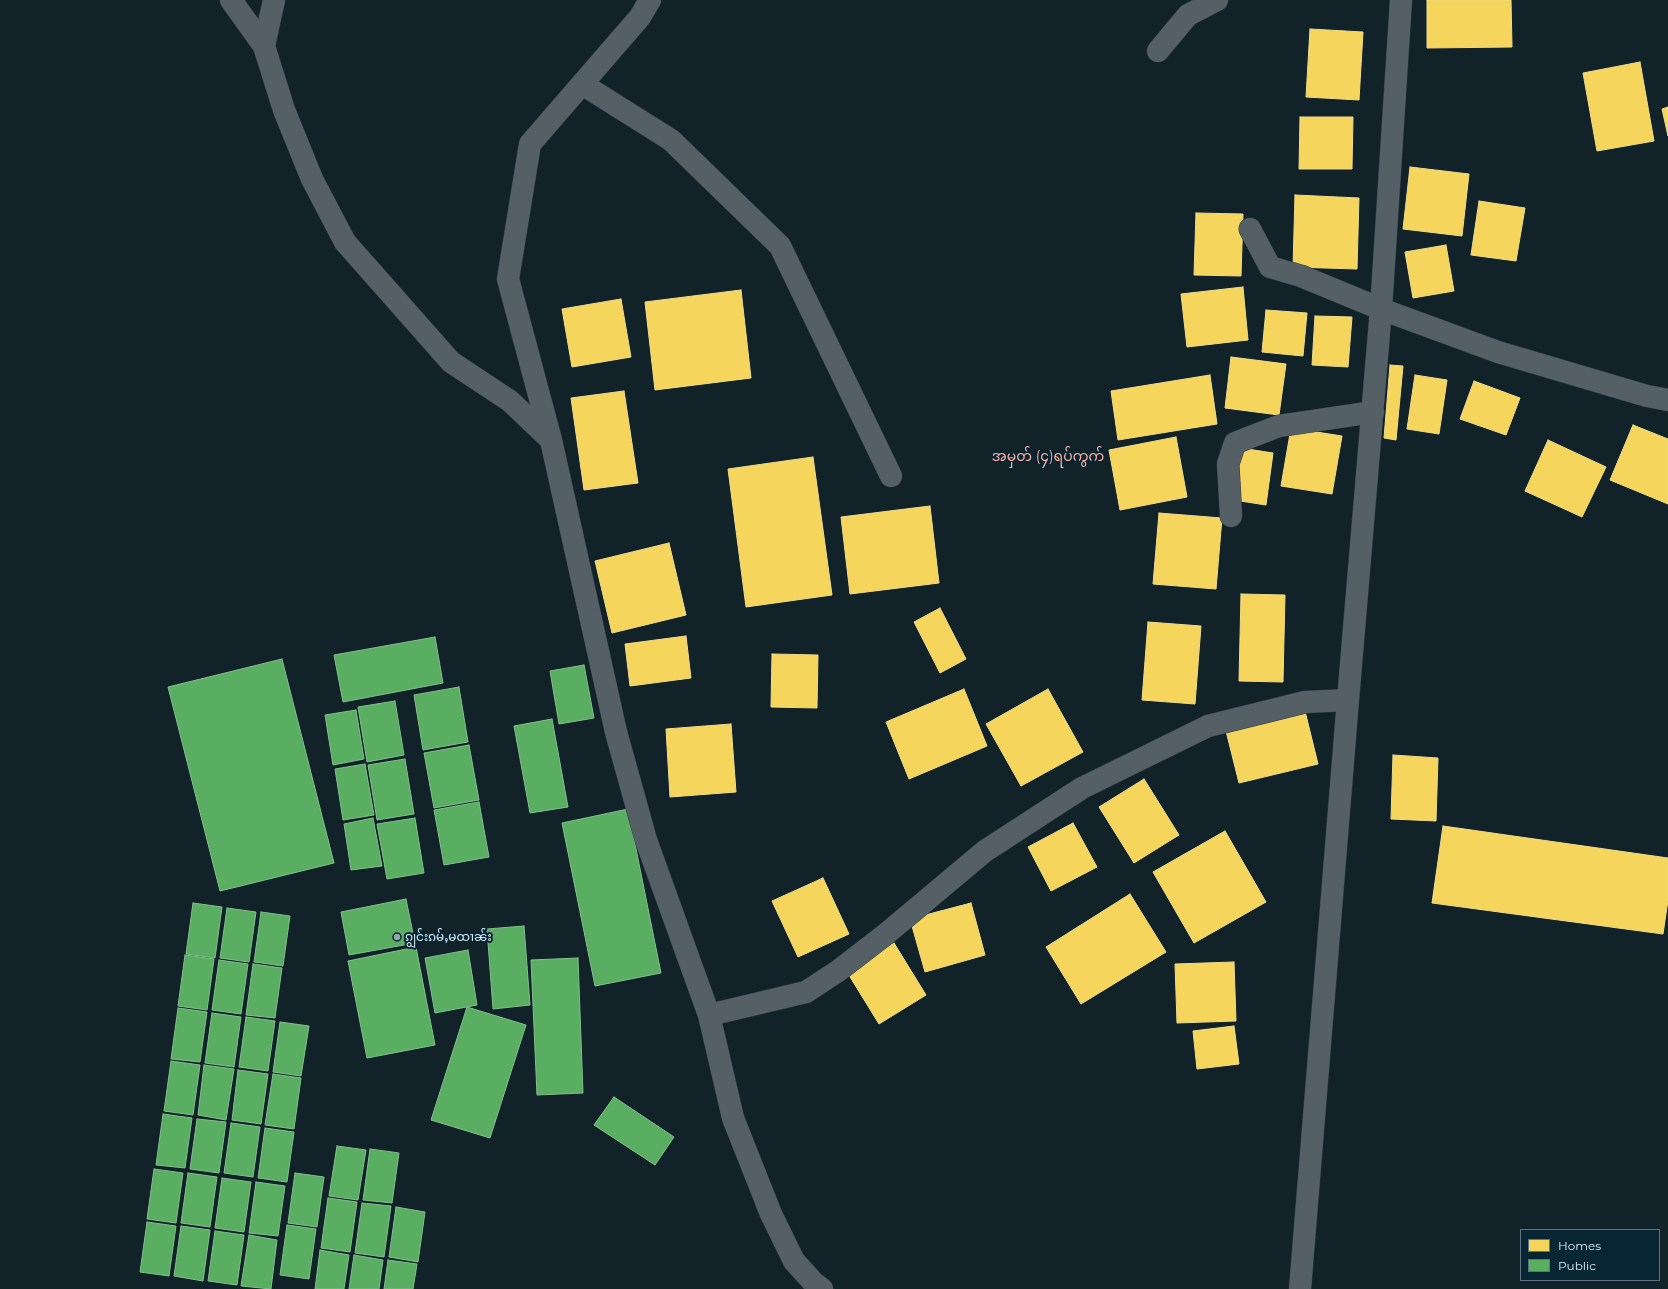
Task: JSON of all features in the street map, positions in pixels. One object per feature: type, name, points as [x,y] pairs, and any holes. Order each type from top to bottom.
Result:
[{"type":"street","points":[[231,0],[264,46],[284,110],[312,179],[346,242],[451,362],[510,401],[551,440]]},
{"type":"street","points":[[264,46],[274,0]]},
{"type":"street","points":[[650,0],[640,17],[530,144],[508,279],[551,440],[618,739],[646,840],[709,1015],[733,1118],[771,1214],[794,1261],[810,1287]]},
{"type":"street","points":[[1158,52],[1188,15],[1217,0]]},
{"type":"street","points":[[1300,1289],[1373,412],[1401,0]]},
{"type":"street","points":[[582,84],[671,140],[780,246],[891,476]]},
{"type":"street","points":[[1250,229],[1270,267],[1301,276],[1381,309],[1498,352],[1647,396],[1668,400]]},
{"type":"street","points":[[1231,516],[1228,464],[1235,443],[1279,426],[1373,412]]},
{"type":"street","points":[[709,1015],[806,992],[838,971],[886,934],[985,851],[1082,788],[1208,726],[1305,702],[1348,700]]},
{"type":"building: Homes","points":[[1427,0],[1511,0],[1512,47],[1427,48]]},
{"type":"building: Homes","points":[[1310,29],[1363,32],[1359,100],[1306,97]]},
{"type":"building: Homes","points":[[1640,62],[1654,141],[1597,151],[1583,73]]},
{"type":"building: Homes","points":[[1668,107],[1668,136],[1662,109]]},
{"type":"building: Homes","points":[[1300,117],[1353,117],[1352,169],[1299,169]]},
{"type":"building: Homes","points":[[1410,167],[1469,174],[1462,236],[1403,229]]},
{"type":"building: Homes","points":[[1295,195],[1359,198],[1357,269],[1293,267]]},
{"type":"building: Homes","points":[[1479,201],[1525,208],[1516,261],[1471,255]]},
{"type":"building: Homes","points":[[1196,213],[1243,214],[1241,276],[1194,275]]},
{"type":"building: Homes","points":[[1446,245],[1454,291],[1413,298],[1405,252]]},
{"type":"building: Homes","points":[[1243,287],[1248,340],[1187,347],[1181,294]]},
{"type":"building: Homes","points":[[741,290],[751,378],[655,390],[645,302]]},
{"type":"building: Homes","points":[[621,299],[631,357],[572,367],[562,309]]},
{"type":"building: Homes","points":[[1266,310],[1307,313],[1303,356],[1262,352]]},
{"type":"building: Homes","points":[[1315,316],[1352,317],[1348,367],[1312,365]]},
{"type":"building: Homes","points":[[1231,357],[1286,364],[1279,415],[1225,408]]},
{"type":"building: Homes","points":[[1390,365],[1403,366],[1396,440],[1384,438]]},
{"type":"building: Homes","points":[[1210,375],[1217,424],[1118,440],[1111,391]]},
{"type":"building: Homes","points":[[1415,375],[1447,380],[1439,434],[1407,429]]},
{"type":"building: Homes","points":[[1474,381],[1520,398],[1506,435],[1460,419]]},
{"type":"building: Homes","points":[[624,391],[638,483],[584,490],[571,398]]},
{"type":"building: Homes","points":[[1633,425],[1668,439],[1668,504],[1610,480]]},
{"type":"building: Homes","points":[[1291,428],[1342,436],[1332,494],[1281,486]]},
{"type":"building: Homes","points":[[1176,437],[1187,497],[1120,510],[1109,450]]},
{"type":"building: Homes","points":[[1548,440],[1606,467],[1582,517],[1525,491]]},
{"type":"building: Homes","points":[[1241,448],[1273,453],[1266,505],[1234,500]]},
{"type":"building: Homes","points":[[813,457],[832,595],[746,607],[728,469]]},
{"type":"building: Homes","points":[[930,506],[939,583],[850,594],[841,517]]},
{"type":"building: Homes","points":[[1159,513],[1222,518],[1216,589],[1153,584]]},
{"type":"building: Homes","points":[[669,543],[686,615],[612,633],[595,561]]},
{"type":"building: Homes","points":[[1241,594],[1285,595],[1283,682],[1239,681]]},
{"type":"building: Homes","points":[[940,608],[966,659],[940,673],[914,622]]},
{"type":"building: Homes","points":[[1148,622],[1201,626],[1195,704],[1142,700]]},
{"type":"building: Homes","points":[[686,636],[691,678],[630,686],[625,644]]},
{"type":"building: Homes","points":[[772,654],[818,655],[817,708],[771,707]]},
{"type":"building: Homes","points":[[964,689],[987,746],[909,779],[886,722]]},
{"type":"building: Homes","points":[[1048,689],[1083,752],[1021,786],[986,724]]},
{"type":"building: Homes","points":[[1305,711],[1318,764],[1239,783],[1226,731]]},
{"type":"building: Homes","points":[[731,724],[736,792],[670,797],[666,729]]},
{"type":"building: Homes","points":[[1393,755],[1438,758],[1436,821],[1391,819]]},
{"type":"building: Homes","points":[[1144,779],[1179,835],[1134,863],[1099,807]]},
{"type":"building: Homes","points":[[1073,823],[1097,867],[1051,891],[1028,847]]},
{"type":"building: Homes","points":[[1443,826],[1668,858],[1668,900],[1663,934],[1432,903]]},
{"type":"building: Homes","points":[[1225,831],[1266,902],[1194,943],[1153,872]]},
{"type":"building: Homes","points":[[823,878],[849,934],[798,957],[772,901]]},
{"type":"building: Homes","points":[[1130,894],[1166,952],[1081,1004],[1046,947]]},
{"type":"building: Homes","points":[[971,903],[985,955],[925,972],[910,919]]},
{"type":"building: Homes","points":[[894,943],[926,995],[879,1024],[847,972]]},
{"type":"building: Homes","points":[[1234,962],[1236,1021],[1177,1023],[1175,964]]},
{"type":"building: Homes","points":[[1234,1026],[1239,1064],[1197,1069],[1193,1031]]},
{"type":"building: Public","points":[[435,637],[443,683],[343,702],[334,655]]},
{"type":"building: Public","points":[[282,659],[334,863],[220,891],[168,687]]},
{"type":"building: Public","points":[[584,665],[594,718],[559,724],[550,671]]},
{"type":"building: Public","points":[[459,687],[468,742],[423,750],[414,695]]},
{"type":"building: Public","points":[[395,701],[404,755],[367,762],[358,707]]},
{"type":"building: Public","points":[[356,710],[364,759],[333,765],[325,715]]},
{"type":"building: Public","points":[[552,719],[568,807],[530,813],[514,726]]},
{"type":"building: Public","points":[[469,745],[479,800],[434,808],[424,753]]},
{"type":"building: Public","points":[[405,759],[414,814],[377,820],[368,765]]},
{"type":"building: Public","points":[[365,764],[374,815],[343,820],[335,769]]},
{"type":"building: Public","points":[[479,802],[489,857],[444,865],[434,810]]},
{"type":"building: Public","points":[[628,809],[661,973],[595,986],[562,823]]},
{"type":"building: Public","points":[[373,818],[382,866],[351,870],[344,824]]},
{"type":"building: Public","points":[[415,818],[424,873],[387,879],[377,824]]},
{"type":"building: Public","points":[[406,899],[415,943],[349,955],[341,912]]},
{"type":"building: Public","points":[[193,903],[222,907],[215,958],[186,954]]},
{"type":"building: Public","points":[[227,908],[256,912],[249,962],[220,958]]},
{"type":"building: Public","points":[[261,912],[290,916],[283,966],[254,962]]},
{"type":"building: Public","points":[[524,926],[530,1005],[493,1009],[487,929]]},
{"type":"building: Public","points":[[416,947],[435,1045],[367,1058],[348,961]]},
{"type":"building: Public","points":[[468,950],[477,1005],[435,1013],[425,958]]},
{"type":"building: Public","points":[[185,955],[214,959],[207,1010],[178,1006]]},
{"type":"building: Public","points":[[578,958],[583,1093],[537,1095],[531,960]]},
{"type":"building: Public","points":[[219,960],[248,964],[241,1014],[212,1010]]},
{"type":"building: Public","points":[[253,964],[282,968],[275,1018],[246,1015]]},
{"type":"building: Public","points":[[467,1007],[526,1025],[490,1138],[431,1120]]},
{"type":"building: Public","points":[[178,1008],[207,1012],[200,1062],[171,1059]]},
{"type":"building: Public","points":[[212,1013],[241,1017],[234,1067],[205,1063]]},
{"type":"building: Public","points":[[246,1017],[275,1021],[268,1071],[239,1067]]},
{"type":"building: Public","points":[[280,1022],[309,1026],[301,1076],[273,1072]]},
{"type":"building: Public","points":[[171,1061],[200,1065],[193,1115],[164,1111]]},
{"type":"building: Public","points":[[204,1065],[234,1069],[226,1120],[198,1115]]},
{"type":"building: Public","points":[[238,1070],[268,1074],[261,1124],[232,1120]]},
{"type":"building: Public","points":[[273,1074],[301,1078],[294,1129],[265,1125]]},
{"type":"building: Public","points":[[614,1097],[674,1137],[655,1165],[594,1125]]},
{"type":"building: Public","points":[[163,1114],[192,1118],[185,1168],[156,1165]]},
{"type":"building: Public","points":[[197,1119],[226,1122],[219,1173],[190,1169]]},
{"type":"building: Public","points":[[231,1123],[260,1127],[253,1177],[224,1173]]},
{"type":"building: Public","points":[[265,1128],[294,1132],[287,1182],[258,1178]]},
{"type":"building: Public","points":[[337,1146],[366,1150],[358,1200],[329,1196]]},
{"type":"building: Public","points":[[370,1149],[399,1153],[392,1203],[363,1200]]},
{"type":"building: Public","points":[[154,1169],[183,1173],[176,1223],[147,1219]]},
{"type":"building: Public","points":[[188,1173],[217,1177],[210,1227],[181,1223]]},
{"type":"building: Public","points":[[295,1173],[324,1177],[317,1227],[288,1223]]},
{"type":"building: Public","points":[[222,1178],[251,1182],[244,1232],[215,1228]]},
{"type":"building: Public","points":[[256,1182],[285,1186],[278,1236],[249,1233]]},
{"type":"building: Public","points":[[328,1198],[357,1202],[350,1252],[321,1248]]},
{"type":"building: Public","points":[[362,1203],[391,1206],[384,1257],[355,1253]]},
{"type":"building: Public","points":[[396,1207],[425,1212],[418,1262],[389,1257]]},
{"type":"building: Public","points":[[147,1222],[176,1226],[169,1276],[140,1272]]},
{"type":"building: Public","points":[[287,1225],[316,1229],[309,1279],[280,1275]]},
{"type":"building: Public","points":[[181,1226],[210,1230],[203,1281],[174,1276]]},
{"type":"building: Public","points":[[215,1231],[244,1235],[237,1285],[208,1281]]},
{"type":"building: Public","points":[[249,1235],[277,1240],[271,1289],[241,1286]]},
{"type":"building: Public","points":[[320,1250],[349,1255],[344,1289],[315,1289]]},
{"type":"building: Public","points":[[354,1255],[383,1260],[379,1289],[349,1289]]},
{"type":"building: Public","points":[[388,1260],[417,1264],[413,1289],[384,1289]]},
{"type":"place","name":"ၵျွင်းၵမ်ႇမထၢၼ်း","points":[[397,937]]},
{"type":"district","name":"အမှတ် (၄)ရပ်ကွက်","points":[[1048,457]]}]
